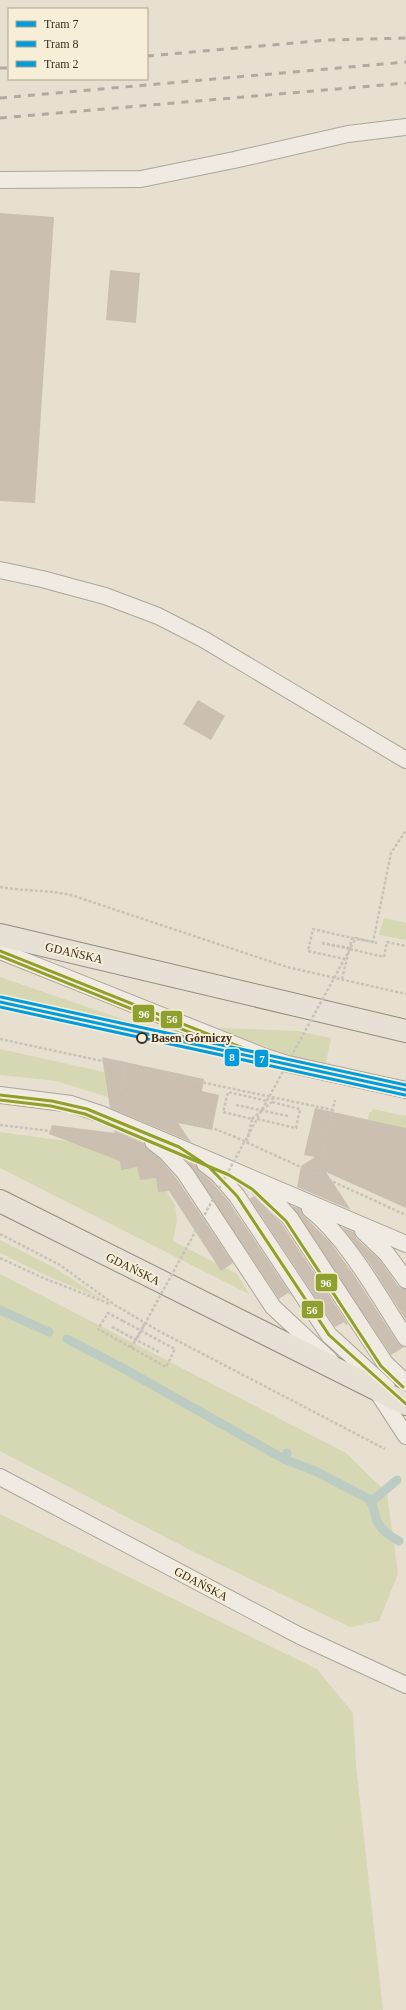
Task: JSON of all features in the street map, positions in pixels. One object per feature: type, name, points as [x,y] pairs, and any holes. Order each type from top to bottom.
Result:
[{"type":"main road","name":"GDAŃSKA","points":[[0,935],[406,1030]]},
{"type":"main road","name":"GDAŃSKA","points":[[0,1201],[375,1388],[405,1396]]},
{"type":"lane","points":[[0,180],[141,178],[234,160],[348,134],[406,127]]},
{"type":"lane","points":[[0,570],[99,594],[158,616],[203,639],[406,760]]},
{"type":"lane","points":[[0,951],[275,1060],[406,1090]]},
{"type":"lane","points":[[0,1096],[71,1104],[179,1147],[389,1237],[406,1246]]},
{"type":"lane","points":[[126,1125],[152,1141],[177,1164],[273,1307],[347,1374]]},
{"type":"lane","points":[[179,1147],[209,1167],[233,1191],[329,1335],[405,1396]]},
{"type":"lane","points":[[231,1170],[266,1193],[286,1213],[385,1363],[405,1396]]},
{"type":"lane","points":[[283,1192],[314,1212],[338,1235],[406,1338]]},
{"type":"lane","points":[[336,1215],[372,1238],[391,1258],[406,1280]]},
{"type":"lane","points":[[375,1388],[406,1436]]},
{"type":"lane","name":"GDAŃSKA","points":[[0,1477],[300,1636],[406,1685]]},
{"type":"path","points":[[373,942],[391,853],[406,830]]},
{"type":"path","points":[[0,887],[71,895],[287,966],[406,994]]},
{"type":"path","points":[[131,1348],[141,1331],[345,959],[350,949],[356,938],[377,943],[373,942],[352,938],[313,929],[308,951],[345,959]]},
{"type":"path","points":[[342,979],[352,938]]},
{"type":"path","points":[[322,943],[384,957],[387,942],[406,946]]},
{"type":"path","points":[[0,1038],[333,1110]]},
{"type":"path","points":[[125,1066],[120,1091],[247,1142],[406,1215]]},
{"type":"path","points":[[252,1119],[223,1112],[228,1092],[267,1101]]},
{"type":"path","points":[[247,1142],[252,1119],[272,1102],[273,1097]]},
{"type":"path","points":[[318,1175],[334,1100]]},
{"type":"path","points":[[257,1119],[296,1128],[300,1109],[272,1102]]},
{"type":"path","points":[[236,1105],[288,1116]]},
{"type":"path","points":[[0,1125],[76,1134],[98,1140]]},
{"type":"path","points":[[194,1219],[201,1231]]},
{"type":"path","points":[[0,1234],[60,1265],[114,1305],[145,1323],[283,1397],[387,1450]]},
{"type":"path","points":[[0,1258],[41,1277],[114,1305]]},
{"type":"path","points":[[108,1313],[141,1331],[175,1349],[166,1367],[98,1329],[108,1313]]},
{"type":"path","points":[[136,1340],[145,1323]]},
{"type":"path","points":[[112,1327],[159,1352]]},
{"type":"green space","points":[[384,918],[406,923],[406,940],[379,935]]},
{"type":"green space","points":[[0,977],[154,1030],[0,996]]},
{"type":"green space","points":[[221,1028],[298,1031],[331,1038],[325,1067],[221,1032]]},
{"type":"green space","points":[[0,1049],[104,1072],[108,1097],[56,1081],[0,1075]]},
{"type":"green space","points":[[373,1109],[406,1116],[406,1128],[368,1120],[369,1112],[372,1112]]},
{"type":"green space","points":[[0,1132],[74,1142],[147,1170],[160,1181],[175,1205],[177,1221],[173,1241],[237,1274],[249,1294],[0,1168]]},
{"type":"green space","points":[[0,1240],[55,1268],[104,1300],[43,1274],[0,1253]]},
{"type":"green space","points":[[0,1274],[346,1453],[387,1493],[398,1574],[379,1621],[350,1627],[192,1551],[0,1451]]},
{"type":"green space","points":[[0,1514],[317,1669],[353,1713],[356,1766],[383,2010],[0,2010]]},
{"type":"building","points":[[0,213],[54,217],[35,503],[0,501]]},
{"type":"building","points":[[110,270],[140,273],[136,323],[106,320]]},
{"type":"building","points":[[198,700],[225,716],[211,740],[183,724]]},
{"type":"building","points":[[102,1057],[204,1079],[202,1091],[219,1095],[212,1130],[178,1123],[191,1142],[110,1108]]},
{"type":"building","points":[[315,1108],[406,1128],[406,1208],[326,1172],[351,1210],[297,1187],[301,1166],[315,1157],[304,1155]]},
{"type":"building","points":[[52,1125],[115,1133],[114,1130],[144,1143],[147,1149],[160,1159],[177,1179],[233,1263],[221,1271],[169,1191],[158,1192],[156,1178],[140,1180],[137,1167],[121,1170],[120,1161],[49,1134]]},
{"type":"building","points":[[187,1161],[196,1165],[199,1171],[211,1181],[229,1202],[292,1296],[288,1293],[279,1299]]},
{"type":"building","points":[[254,1196],[280,1221],[348,1324],[346,1325],[344,1322],[335,1327],[250,1199]]},
{"type":"building","points":[[292,1206],[301,1209],[304,1216],[330,1242],[354,1275],[398,1343],[404,1347],[391,1355]]},
{"type":"building","points":[[342,1227],[354,1232],[356,1238],[380,1260],[398,1286],[406,1289],[406,1320],[370,1264]]},
{"type":"waterway","points":[[0,1310],[49,1332]]},
{"type":"waterway","points":[[67,1339],[119,1366],[284,1459]]},
{"type":"waterway","points":[[287,1453],[284,1459],[315,1471],[369,1499],[381,1528],[399,1541]]},
{"type":"waterway","points":[[371,1502],[397,1480]]},
{"type":"railway","points":[[148,56],[328,40],[406,38]]},
{"type":"railway","points":[[0,98],[406,62]]},
{"type":"railway","points":[[0,68],[8,68]]},
{"type":"railway","points":[[0,118],[406,83]]},
{"type":"tram line","name":"2","points":[[1,997],[406,1085]]},
{"type":"tram line","name":"7","points":[[0,1002],[406,1090]]},
{"type":"tram line","name":"8","points":[[0,1007],[405,1095]]},
{"type":"transit line","name":"56","points":[[0,951],[263,1056],[288,1064],[406,1090]]},
{"type":"transit line","name":"96","points":[[0,956],[261,1061],[287,1069],[405,1095]]},
{"type":"transit line","name":"56","points":[[0,1095],[52,1101],[87,1109],[179,1147],[209,1167],[237,1196],[329,1335],[406,1404]]},
{"type":"transit line","name":"96","points":[[0,1100],[51,1106],[85,1114],[229,1175],[252,1189],[286,1221],[381,1366],[403,1387]]},
{"type":"place","name":"Basen Górniczy","points":[[142,1038]]}]
